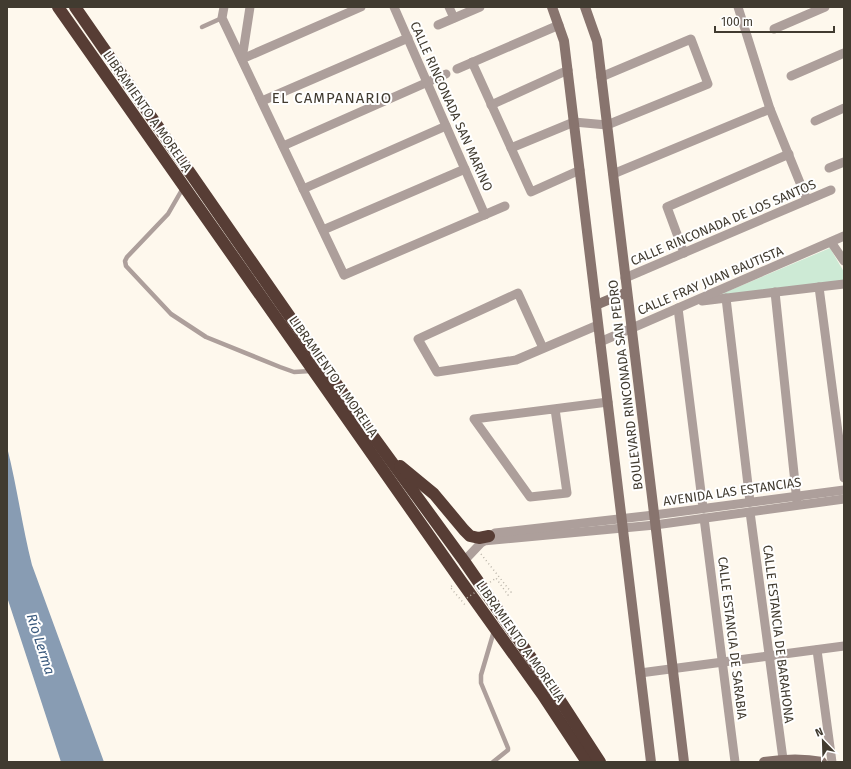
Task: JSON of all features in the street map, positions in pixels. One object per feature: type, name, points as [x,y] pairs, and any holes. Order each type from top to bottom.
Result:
[{"type":"highway","name":"LIBRAMIENTO A MORELIA","points":[[58,7],[542,694],[587,762]]},
{"type":"highway","name":"LIBRAMIENTO A MORELIA","points":[[75,7],[385,453],[464,561],[552,688],[600,762]]},
{"type":"highway","points":[[385,453],[434,494],[470,536],[486,539]]},
{"type":"street","points":[[224,7],[222,18],[344,275],[505,206]]},
{"type":"street","points":[[242,59],[250,7]]},
{"type":"street","points":[[242,59],[361,7]]},
{"type":"street","name":"CALLE RINCONADA SAN MARINO","points":[[394,7],[485,215]]},
{"type":"street","points":[[449,7],[454,18]]},
{"type":"street","points":[[438,25],[480,7]]},
{"type":"street","name":"BOULEVARD RINCONADA SAN PEDRO","points":[[552,7],[564,41],[568,70],[650,762]]},
{"type":"street","name":"BOULEVARD RINCONADA SAN PEDRO","points":[[585,7],[596,41],[601,78],[684,762]]},
{"type":"street","points":[[738,7],[770,109],[807,200]]},
{"type":"street","points":[[774,29],[825,7]]},
{"type":"street","points":[[457,68],[559,25]]},
{"type":"street","points":[[262,101],[408,38]]},
{"type":"street","points":[[511,148],[574,122],[607,125],[708,84],[691,39],[601,78]]},
{"type":"street","points":[[791,76],[844,53]]},
{"type":"street","points":[[472,62],[530,192],[580,170]]},
{"type":"street","points":[[491,105],[568,70]]},
{"type":"street","points":[[283,146],[446,74]]},
{"type":"street","points":[[815,121],[844,108]]},
{"type":"street","points":[[613,174],[770,109]]},
{"type":"street","points":[[303,189],[446,126]]},
{"type":"street","points":[[684,253],[667,207],[789,154]]},
{"type":"street","points":[[829,168],[844,162]]},
{"type":"street","points":[[323,230],[465,169]]},
{"type":"street","name":"CALLE RINCONADA DE LOS SANTOS","points":[[625,278],[830,190]]},
{"type":"street","name":"CALLE FRAY JUAN BAUTISTA","points":[[600,342],[844,236]]},
{"type":"street","points":[[831,242],[844,261]]},
{"type":"street","points":[[692,302],[844,284]]},
{"type":"street","points":[[819,287],[844,478]]},
{"type":"street","points":[[596,305],[627,292]]},
{"type":"street","points":[[775,292],[797,501]]},
{"type":"street","points":[[543,348],[518,293],[418,339],[437,372],[516,360],[598,325]]},
{"type":"street","points":[[726,298],[750,502]]},
{"type":"street","name":"CALLE ESTANCIA DE SARABIA","points":[[678,308],[735,762]]},
{"type":"street","points":[[555,409],[567,493],[530,497],[474,419],[608,402]]},
{"type":"street","name":"AVENIDA LAS ESTANCIAS","points":[[704,513],[750,512],[844,490]]},
{"type":"street","name":"AVENIDA LAS ESTANCIAS","points":[[486,539],[494,533],[654,520],[704,513],[750,502],[844,499]]},
{"type":"street","name":"CALLE ESTANCIA DE BARAHONA","points":[[750,512],[783,759]]},
{"type":"street","points":[[464,561],[486,539]]},
{"type":"street","points":[[640,673],[844,646]]},
{"type":"street","points":[[817,650],[832,762]]},
{"type":"street","points":[[764,762],[783,759],[808,759],[822,762]]},
{"type":"lane","points":[[202,27],[222,18]]},
{"type":"lane","points":[[184,187],[168,214],[127,257],[125,261],[126,266],[171,314],[206,337],[294,372],[314,371]]},
{"type":"lane","points":[[493,762],[508,750],[481,683],[481,675],[495,627]]},
{"type":"path","points":[[467,598],[496,578],[508,595],[511,592],[476,548]]},
{"type":"green space","points":[[830,248],[844,272],[844,281],[719,295]]},
{"type":"water","name":"Río Lerma","points":[[7,447],[32,565],[104,762],[61,762],[7,597]]},
{"type":"district","name":"EL CAMPANARIO","points":[[332,98]]}]
